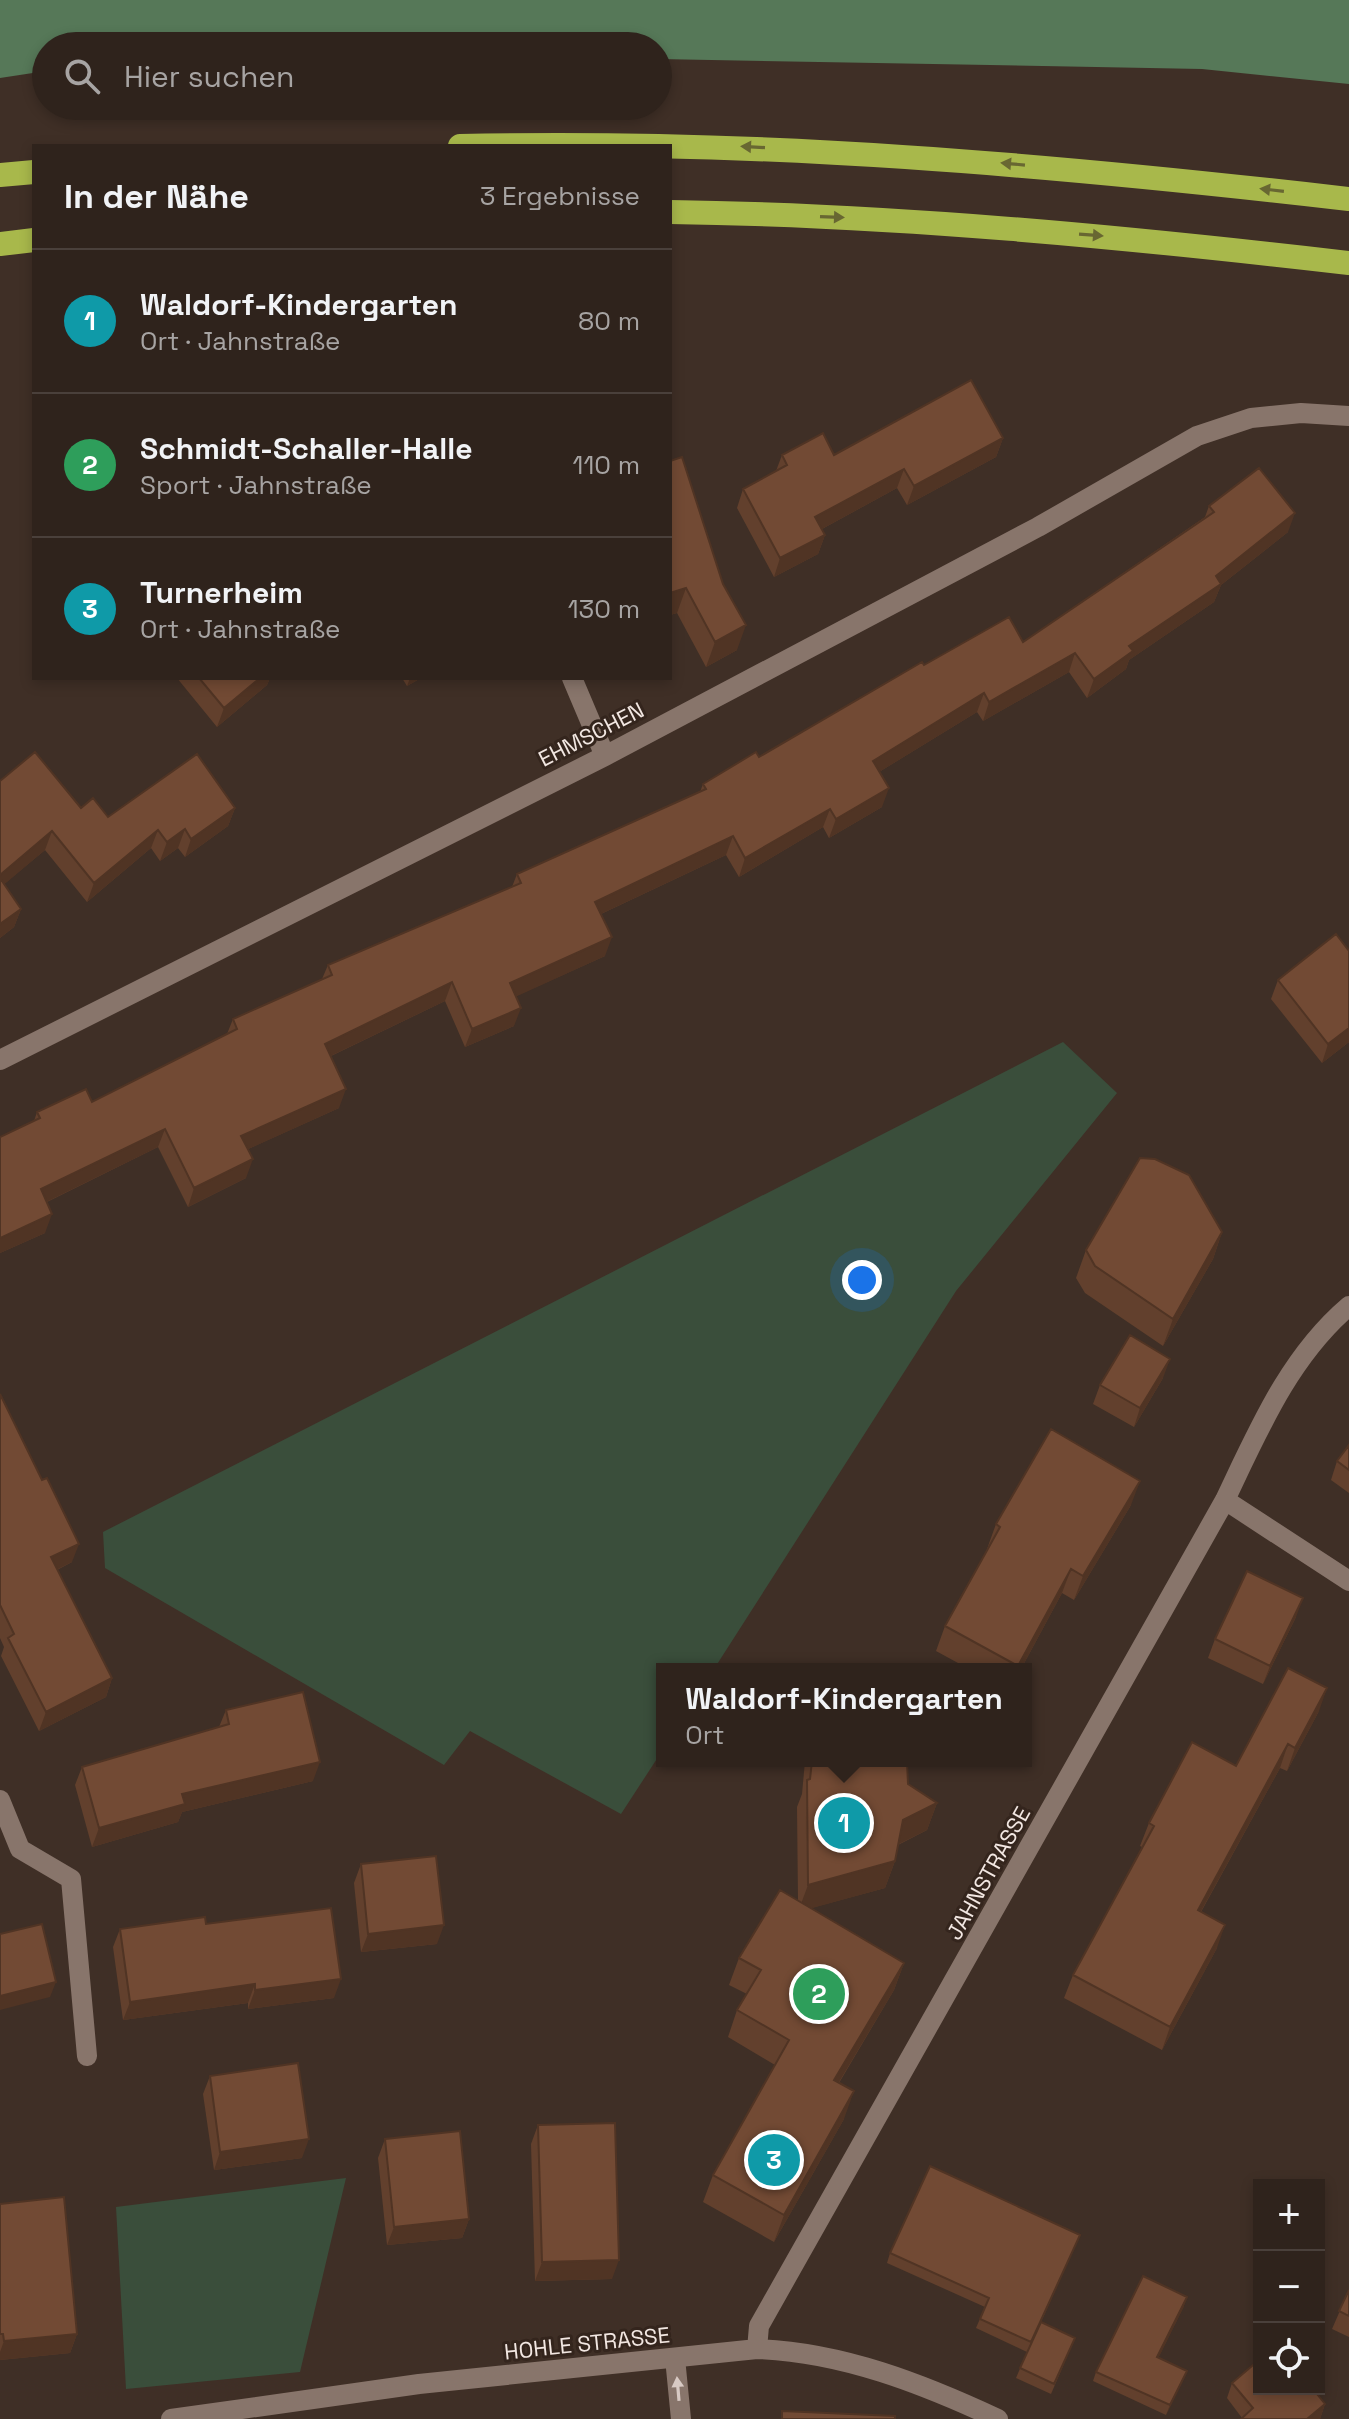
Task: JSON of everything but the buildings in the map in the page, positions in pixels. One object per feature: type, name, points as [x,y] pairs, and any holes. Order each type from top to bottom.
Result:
[{"type":"highway","points":[[546,144],[619,144]]},
{"type":"highway","points":[[672,146],[892,153],[1137,174],[1349,199]]},
{"type":"highway","points":[[0,175],[32,172]]},
{"type":"highway","points":[[672,212],[888,220],[1113,236],[1349,263]]},
{"type":"highway","points":[[0,244],[32,240]]},
{"type":"street","name":"EHMSCHEN","points":[[0,1060],[605,756],[1038,527],[1197,436],[1251,418],[1301,413],[1349,416]]},
{"type":"street","points":[[573,680],[605,756]]},
{"type":"street","name":"JAHNSTRASSE","points":[[757,2349],[759,2326],[1225,1500],[1274,1398],[1327,1324],[1349,1306]]},
{"type":"street","points":[[1225,1500],[1349,1581]]},
{"type":"street","points":[[0,1800],[20,1849],[71,1879],[87,2056]]},
{"type":"street","name":"HOHLE STRASSE","points":[[171,2419],[214,2416],[419,2384],[757,2349],[789,2350],[917,2382],[998,2419]]},
{"type":"street","points":[[675,2358],[681,2419]]},
{"type":"green space","points":[[0,0],[1349,0],[1349,84],[1202,69],[672,59],[672,32],[32,32],[32,73],[0,78]]},
{"type":"green space","points":[[1063,1042],[1117,1093],[956,1291],[718,1663],[656,1663],[656,1760],[621,1814],[470,1731],[444,1765],[105,1568],[103,1532]]},
{"type":"green space","points":[[346,2178],[300,2372],[126,2389],[116,2207]]},
{"type":"place","name":"Waldorf-Kindergarten","points":[[844,1823]]},
{"type":"place","name":"Schmidt-Schaller-Halle","points":[[819,1994]]},
{"type":"place","name":"Turnerheim","points":[[774,2160]]}]
